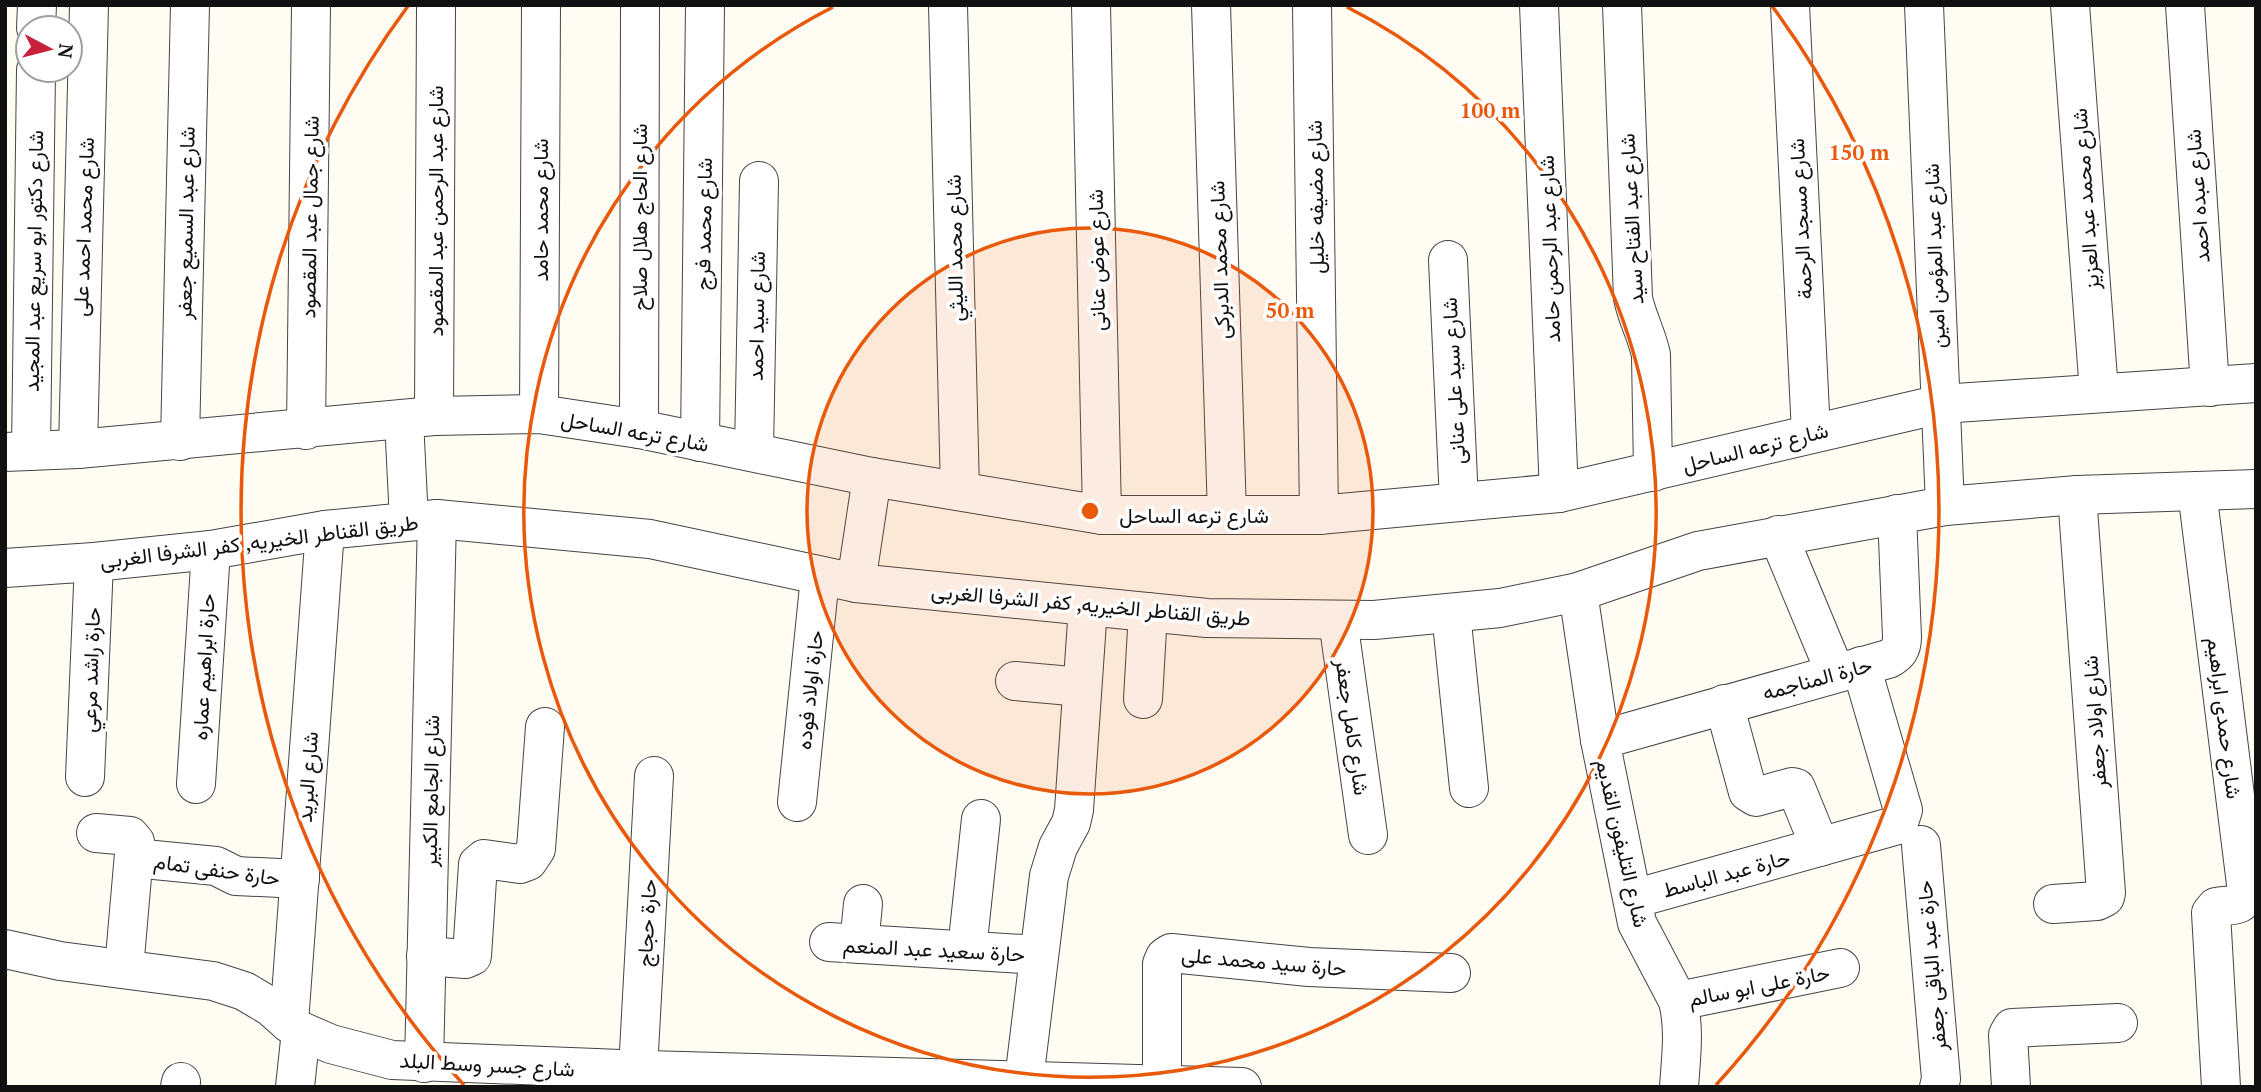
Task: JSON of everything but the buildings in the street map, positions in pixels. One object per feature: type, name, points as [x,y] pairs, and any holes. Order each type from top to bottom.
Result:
[{"type":"street","name":"شارع محمد احمد على","points":[[78,449],[89,5]]},
{"type":"street","name":"شارع عبد السميع جعفر","points":[[180,440],[190,5]]},
{"type":"street","name":"شارع جمال عبد المقصود","points":[[306,430],[311,5]]},
{"type":"street","name":"شارع عبد الرحمن عبد المقصود","points":[[423,520],[419,418],[436,5]]},
{"type":"street","name":"شارع محمد حامد","points":[[539,414],[541,5]]},
{"type":"street","name":"شارع الحاج هلال صلاح","points":[[639,429],[640,5]]},
{"type":"street","name":"شارع محمد فرج","points":[[700,442],[705,5]]},
{"type":"street","name":"شارع محمد الليثي","points":[[948,5],[960,491]]},
{"type":"street","name":"شارع عوض عنانى","points":[[1091,5],[1102,515]]},
{"type":"street","name":"شارع محمد الدبركى","points":[[1211,5],[1227,515]]},
{"type":"street","name":"شارع مضيفه خليل","points":[[1312,5],[1319,515]]},
{"type":"street","name":"شارع عبد الرحمن حامد","points":[[1539,5],[1559,493]]},
{"type":"street","name":"شارع عبد الفتاح سيد","points":[[1622,5],[1633,298],[1651,355],[1653,472]]},
{"type":"street","name":"شارع مسجد الرحمة","points":[[1790,5],[1811,433]]},
{"type":"street","name":"شارع عبد المؤمن امين","points":[[1924,5],[1945,506]]},
{"type":"street","name":"شارع محمد عبد العزيز","points":[[2070,5],[2099,393]]},
{"type":"street","name":"شارع عبده احمد","points":[[2185,5],[2210,387]]},
{"type":"street","name":"شارع دكتور ابو سريع عبد المجيد","points":[[18,452],[35,84]]},
{"type":"street","name":"شارع سيد احمد","points":[[754,452],[759,181]]},
{"type":"street","name":"شارع سيد على عنانى","points":[[1448,260],[1459,502]]},
{"type":"street","name":"شارع ترعه الساحل","points":[[18,452],[306,430],[419,418],[539,414],[639,429],[872,477],[1102,515],[1319,515],[1559,493],[1941,404],[2256,383]]},
{"type":"street","name":"حارة اولاد فوده","points":[[797,802],[838,580],[872,477]]},
{"type":"street","name":"طريق القناطر الخيريه, كفر الشرفا الغربى","points":[[5,568],[211,550],[326,530],[423,520],[650,539],[838,580],[1088,607],[1207,618],[1374,620],[1500,608],[1578,592],[1698,551],[1945,506],[2077,495],[2256,489]]},
{"type":"street","name":"شارع حمدى ابراهيم","points":[[2197,491],[2247,892],[2242,903],[2216,907],[2211,913],[2221,1087]]},
{"type":"street","name":"شارع اولاد جعفر","points":[[2053,904],[2098,901],[2105,897],[2106,893],[2077,495]]},
{"type":"street","name":"حارة المناجمه","points":[[1600,740],[1888,659],[1896,654],[1902,646],[1897,514]]},
{"type":"street","name":"شارع الجامع الكبير","points":[[423,520],[426,956],[424,1063]]},
{"type":"street","name":"شارع البريد","points":[[295,1087],[300,880],[326,530]]},
{"type":"street","name":"حارة عبد الباقى جعفر","points":[[1778,535],[1848,669],[1903,810],[1901,821],[1907,836],[1941,1079],[1939,1087]]},
{"type":"street","name":"حارة ابراهيم عماره","points":[[196,784],[211,550]]},
{"type":"street","name":"حارة راشد مرعي","points":[[85,777],[94,562]]},
{"type":"street","name":"شارع التليفون القديم","points":[[1578,592],[1600,740],[1637,923],[1678,1001],[1683,1032],[1679,1087]]},
{"type":"street","points":[[1024,1080],[1049,876],[1074,810],[1088,607]]},
{"type":"street","points":[[1143,699],[1148,612]]},
{"type":"street","points":[[1451,612],[1469,788]]},
{"type":"street","name":"شارع كامل جعفر","points":[[1338,620],[1368,835]]},
{"type":"street","points":[[1015,681],[1082,687]]},
{"type":"street","points":[[1724,704],[1748,792],[1756,797],[1796,788],[1820,847]]},
{"type":"street","points":[[426,956],[472,956],[478,864],[484,859],[520,864],[533,855],[536,849],[545,727]]},
{"type":"street","name":"حارة حجاج","points":[[643,1076],[654,776]]},
{"type":"street","points":[[967,950],[981,819]]},
{"type":"street","points":[[96,833],[130,836],[135,842],[124,969]]},
{"type":"street","name":"حارة عبد الباسط","points":[[1633,899],[1820,847],[1907,836]]},
{"type":"street","name":"حارة حنفى تمام","points":[[134,858],[216,866],[236,876],[300,880]]},
{"type":"street","name":"حارة سعيد عبد المنعم","points":[[863,904],[844,943],[1039,955]]},
{"type":"street","name":"شارع جسر وسط البلد","points":[[5,949],[60,961],[213,981],[244,991],[271,1007],[295,1027],[361,1053],[392,1060],[643,1076],[1024,1080],[1242,1087]]},
{"type":"street","name":"حارة سيد محمد على","points":[[1162,1085],[1162,964],[1165,957],[1171,953],[1309,967],[1451,973]]},
{"type":"street","name":"حارة على ابو سالم","points":[[1678,1001],[1840,968]]},
{"type":"street","points":[[2011,1087],[2008,1035],[2012,1028],[2118,1023]]}]
